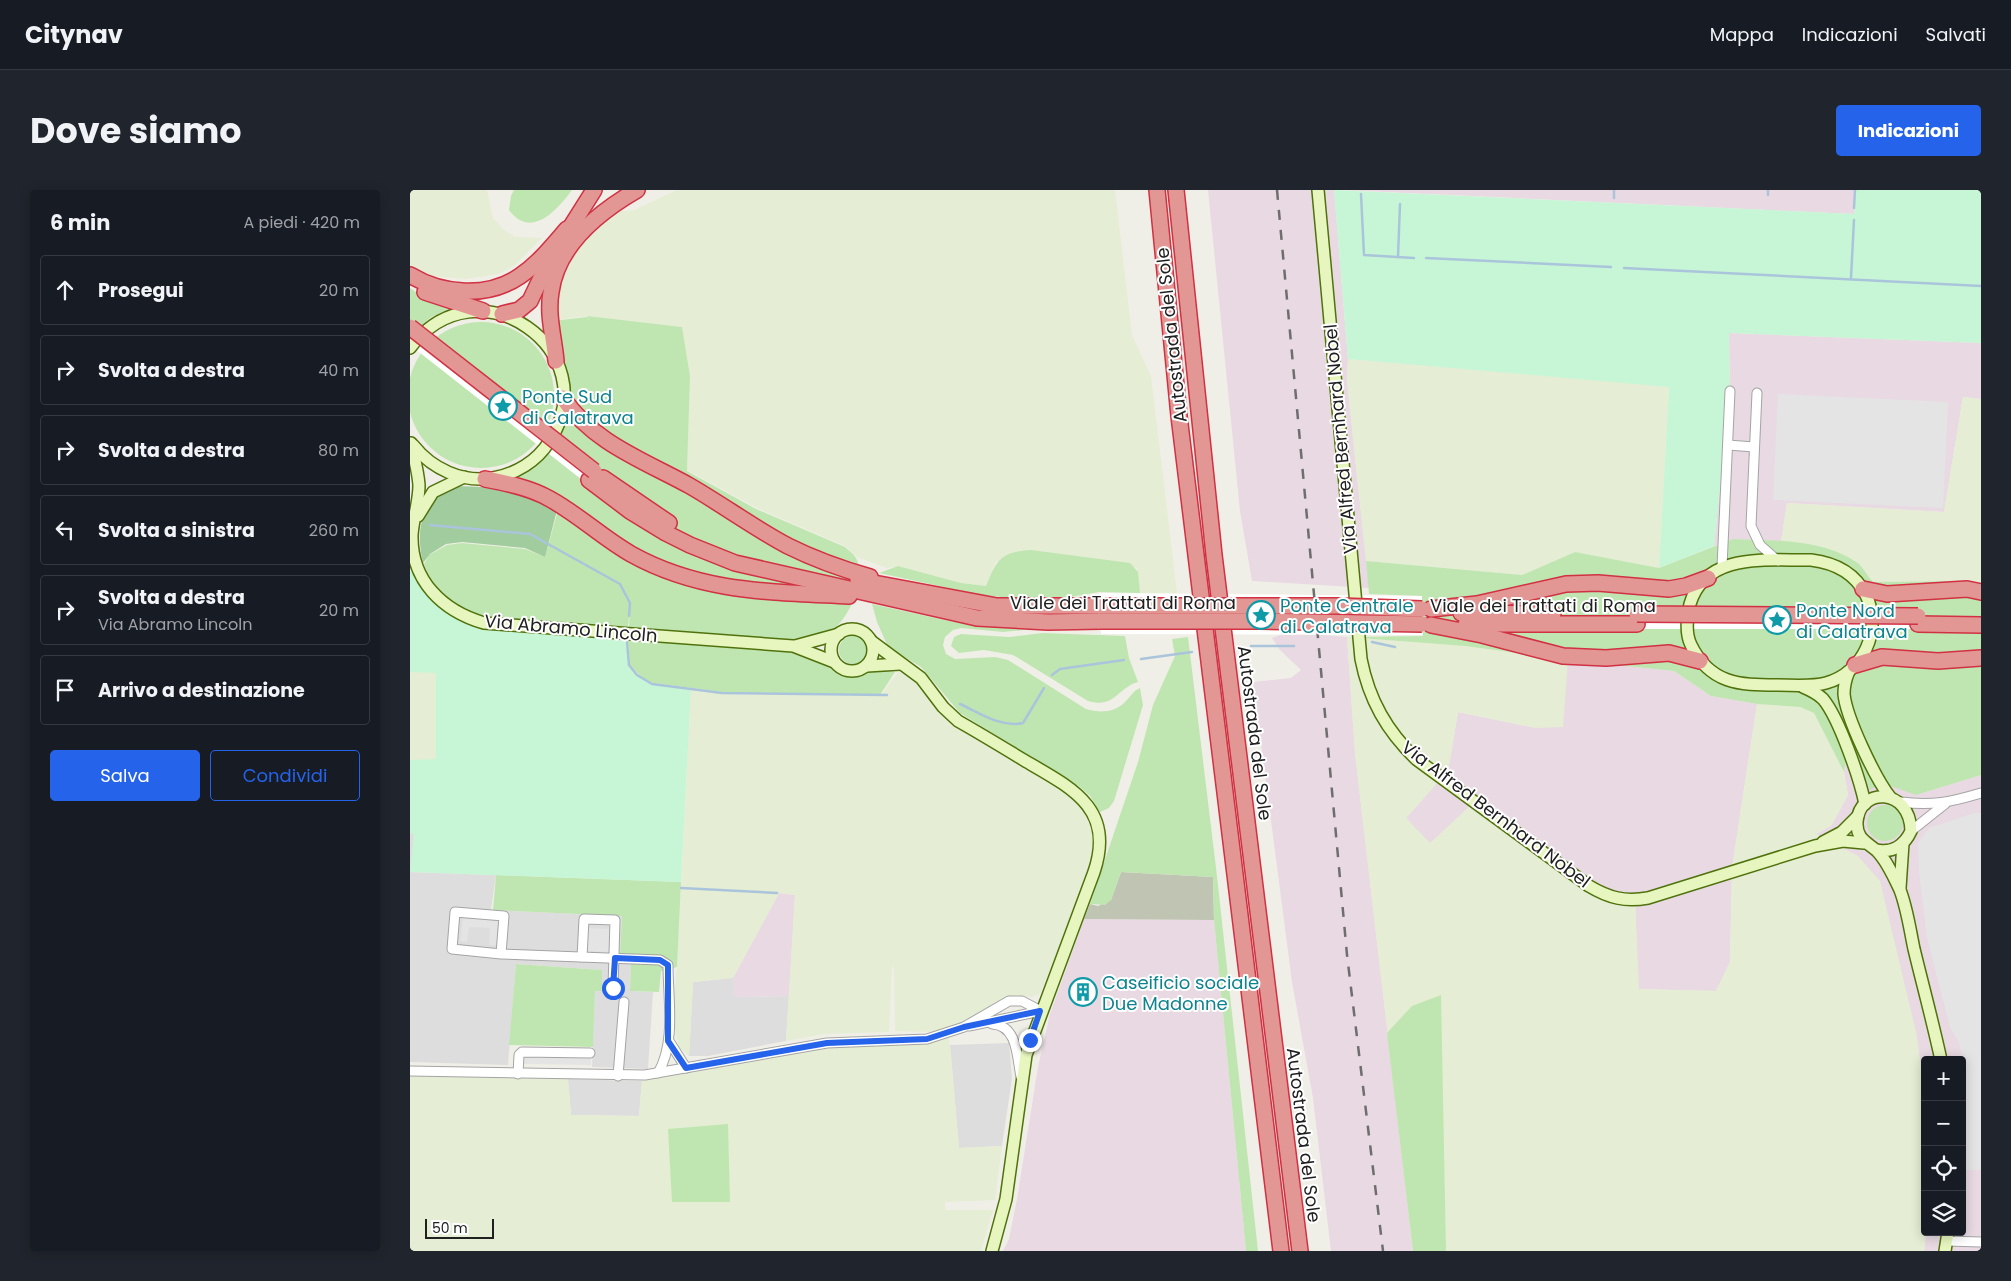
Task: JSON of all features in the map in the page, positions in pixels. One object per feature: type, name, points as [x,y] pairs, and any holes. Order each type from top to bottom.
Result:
[{"type":"highway","points":[[502,314],[519,310],[530,302],[548,263],[594,190]]},
{"type":"highway","points":[[556,361],[550,321],[551,292],[559,266],[581,233],[622,199],[637,190]]},
{"type":"highway","points":[[1148,190],[1162,248]]},
{"type":"highway","name":"Autostrada del Sole","points":[[1157,190],[1180,425],[1281,1251]]},
{"type":"highway","name":"Autostrada del Sole","points":[[1176,190],[1214,555],[1300,1251]]},
{"type":"highway","points":[[1182,190],[1182,262]]},
{"type":"highway","points":[[410,275],[438,288],[451,290],[476,290],[501,286],[520,276],[538,261],[568,229]]},
{"type":"highway","points":[[410,283],[436,297],[483,311]]},
{"type":"highway","name":"Viale dei Trattati di Roma","points":[[410,327],[644,520],[684,542],[717,556],[756,568],[986,619],[1100,622],[1268,621],[1426,617],[1918,620],[1981,618]]},
{"type":"highway","name":"Viale dei Trattati di Roma","points":[[410,340],[592,476],[664,520],[712,543],[755,558],[853,580],[896,586],[969,602],[998,606],[1321,605],[1426,617]]},
{"type":"highway","points":[[563,398],[582,423],[601,438],[708,496],[766,533],[810,556],[896,586]]},
{"type":"highway","points":[[485,479],[504,482],[550,498],[632,555],[668,571],[703,582],[748,591],[851,596],[903,602]]},
{"type":"highway","points":[[1426,617],[1566,584],[1598,583],[1669,589],[1686,586],[1708,578]]},
{"type":"highway","points":[[1863,589],[1887,594],[1968,589],[1981,592]]},
{"type":"highway","points":[[1426,617],[1482,635],[1562,656],[1606,658],[1669,653],[1700,661]]},
{"type":"highway","name":"Viale dei Trattati di Roma","points":[[1918,620],[1981,625]]},
{"type":"highway","points":[[1852,668],[1882,657],[1938,661],[1981,658]]},
{"type":"street","name":"Via Alfred Bernhard Nobel","points":[[1318,190],[1361,659],[1376,708],[1394,736],[1416,759],[1589,886],[1612,898],[1624,900],[1648,898],[1815,846],[1843,841],[1864,843]]},
{"type":"street","points":[[410,348],[421,335],[442,320],[466,312],[483,311],[502,314],[519,321],[534,331],[547,345],[556,361],[562,379],[563,398],[558,424],[540,454],[519,469],[485,479],[464,478],[434,466],[411,442]]},
{"type":"street","points":[[1722,567],[1730,391]]},
{"type":"street","points":[[1757,393],[1751,526],[1760,545],[1778,561]]},
{"type":"street","name":"Via Abramo Lincoln","points":[[411,442],[418,486],[412,534],[414,558],[430,592],[446,606],[470,619],[484,623],[534,628],[793,646],[834,662],[850,672],[862,670],[867,666],[900,664]]},
{"type":"street","points":[[1728,445],[1754,447]]},
{"type":"street","points":[[414,522],[433,492],[464,478]]},
{"type":"street","points":[[1852,668],[1823,684],[1737,684],[1716,675],[1700,661],[1690,642],[1687,618],[1692,599],[1708,578],[1722,567],[1740,561],[1811,560],[1837,566],[1850,575],[1863,589],[1871,608],[1872,631],[1867,647],[1852,668],[1844,691],[1847,705],[1877,779],[1895,800],[1908,810],[1911,831]]},
{"type":"street","name":"Via Abramo Lincoln","points":[[793,646],[839,634],[849,629],[860,630],[900,664],[921,678],[943,707],[958,721],[1075,791],[1093,812],[1100,834],[1100,854],[1040,1011],[1021,1077],[1006,1199],[992,1251]]},
{"type":"street","points":[[834,662],[831,647],[839,634]]},
{"type":"street","points":[[867,666],[873,654],[871,641]]},
{"type":"street","points":[[1799,685],[1816,693],[1832,713],[1861,784],[1865,804]]},
{"type":"street","points":[[1940,1056],[1900,892],[1887,864],[1876,850],[1864,843],[1857,830],[1858,816],[1865,804],[1877,797],[1924,805],[1946,803],[1981,793]]},
{"type":"street","points":[[1900,892],[1903,843],[1911,831],[1946,803]]},
{"type":"street","name":"Via Alfred Bernhard Nobel","points":[[1815,846],[1842,832],[1858,816]]},
{"type":"street","points":[[1876,850],[1888,851],[1903,843]]},
{"type":"street","points":[[501,954],[504,916],[455,912],[452,949],[501,954],[660,960],[668,965],[668,1041],[665,1061],[658,1073]]},
{"type":"street","points":[[582,957],[584,919],[615,920],[613,988]]},
{"type":"street","points":[[964,1027],[1010,1001],[1033,1003],[1045,999]]},
{"type":"street","points":[[618,1076],[624,1002]]},
{"type":"street","points":[[1022,1002],[1040,1011]]},
{"type":"street","points":[[410,1071],[618,1076],[658,1073],[827,1043],[927,1039],[964,1027],[1040,1011]]},
{"type":"street","points":[[984,1024],[1000,1025],[1010,1031],[1014,1038],[1021,1077]]},
{"type":"street","points":[[668,1041],[686,1068]]},
{"type":"street","points":[[518,1074],[519,1055],[522,1052],[590,1053]]},
{"type":"street","points":[[1947,1241],[1981,1242]]},
{"type":"shaded area","points":[[410,190],[487,190],[493,218],[504,230],[515,237],[542,238],[515,265],[499,274],[466,279],[430,276],[410,266]]},
{"type":"shaded area","points":[[677,190],[1115,190],[1132,335],[1151,376],[1177,593],[1140,593],[1137,568],[996,561],[986,586],[961,583],[899,566],[887,568],[857,557],[845,546],[757,508],[687,470],[690,376],[682,327],[587,316],[550,321],[559,266],[604,213],[634,210]]},
{"type":"shaded area","points":[[1208,190],[1334,190],[1348,359],[1347,381],[1369,588],[1252,581],[1240,511]]},
{"type":"shaded area","points":[[1343,190],[1856,190],[1854,214]]},
{"type":"shaded area","points":[[1729,333],[1981,343],[1981,399],[1963,397],[1944,512],[1787,503],[1781,542],[1733,539],[1714,546],[1730,390]]},
{"type":"shaded area","points":[[1348,359],[1669,386],[1659,568],[1575,552],[1522,575],[1366,561],[1347,381]]},
{"type":"shaded area","points":[[1778,394],[1948,402],[1943,508],[1773,500]]},
{"type":"shaded area","points":[[1963,397],[1981,399],[1981,584],[1965,581],[1873,582],[1860,565],[1797,542],[1781,542],[1787,503],[1944,512]]},
{"type":"shaded area","points":[[1288,632],[1347,637],[1355,753],[1413,1251],[1331,1251],[1313,1098],[1292,982],[1253,682],[1291,678],[1301,670],[1279,649],[1272,638]]},
{"type":"shaded area","points":[[1347,637],[1465,646],[1568,660],[1563,727],[1536,728],[1458,712],[1448,771],[1406,818],[1430,843],[1470,806],[1505,823],[1574,873],[1606,889],[1635,897],[1639,989],[1716,991],[1730,962],[1732,868],[1757,704],[1800,707],[1814,713],[1844,772],[1848,795],[1831,826],[1816,834],[1858,856],[1880,881],[1916,1032],[1921,1069],[1921,1236],[1926,1236],[1924,1251],[1413,1251],[1355,753]]},
{"type":"shaded area","points":[[1568,660],[1674,671],[1711,696],[1757,704],[1732,868],[1730,962],[1716,991],[1638,989],[1635,897],[1606,889],[1574,873],[1470,806],[1430,844],[1406,818],[1448,771],[1458,712],[1536,728]]},
{"type":"shaded area","points":[[410,672],[436,672],[436,760],[410,760]]},
{"type":"shaded area","points":[[898,672],[909,676],[924,688],[934,702],[1070,793],[1089,819],[1094,832],[1094,862],[1040,994],[1032,997],[1013,995],[974,1018],[935,1032],[895,1031],[894,967],[892,967],[889,1032],[824,1034],[786,1041],[795,895],[779,893],[733,978],[693,982],[689,1056],[679,1047],[672,1019],[677,967],[691,688],[723,694],[880,696]]},
{"type":"shaded area","points":[[1848,748],[1916,795],[1981,775],[1981,1251],[1924,1251],[1926,1236],[1966,1236],[1966,1056],[1921,1056],[1921,1069],[1916,1032],[1816,834],[1831,826],[1848,795],[1844,772]]},
{"type":"shaded area","points":[[1974,813],[1981,813],[1981,1170],[1966,1170],[1966,1056],[1961,1056],[1959,1042],[1950,1027],[1927,938],[1919,872],[1918,843],[1929,828]]},
{"type":"shaded area","points":[[410,833],[414,834],[411,872],[496,875],[491,910],[622,916],[620,954],[631,954],[630,991],[653,992],[648,1069],[592,1067],[595,990],[602,990],[602,970],[516,964],[508,1065],[410,1062]]},
{"type":"shaded area","points":[[1121,872],[1213,877],[1214,920],[1084,919],[1090,904],[1098,906],[1111,900]]},
{"type":"shaded area","points":[[779,893],[795,895],[789,996],[734,997],[733,978]]},
{"type":"shaded area","points":[[463,916],[499,918],[498,945],[489,945],[490,928],[469,927],[467,942],[460,941]]},
{"type":"shaded area","points":[[1084,919],[1214,920],[1246,1251],[1003,1251],[1009,1239],[1017,1199],[1038,1067],[1050,1014]]},
{"type":"shaded area","points":[[587,928],[612,929],[612,952],[586,951]]},
{"type":"shaded area","points":[[733,978],[735,997],[789,996],[786,1041],[708,1056],[689,1056],[693,982]]},
{"type":"shaded area","points":[[949,1038],[959,1148],[1002,1146],[995,1200],[945,1202],[945,1210],[993,1210],[981,1251],[410,1251],[410,1076],[568,1079],[571,1115],[639,1116],[642,1081],[830,1046],[930,1043]]},
{"type":"shaded area","points":[[1009,1043],[1012,1078],[1002,1146],[959,1148],[950,1045]]},
{"type":"shaded area","points":[[524,1056],[591,1057],[591,1065],[524,1064]]},
{"type":"shaded area","points":[[568,1079],[642,1081],[639,1116],[571,1115]]},
{"type":"green space","points":[[514,190],[572,190],[559,206],[543,219],[535,222],[526,222],[517,219],[509,210]]},
{"type":"green space","points":[[1334,190],[1854,214],[1856,190],[1981,190],[1981,343],[1729,333],[1730,390],[1714,546],[1659,568],[1669,387],[1348,359]]},
{"type":"green space","points":[[410,288],[427,300],[452,307],[430,318],[410,335]]},
{"type":"green space","points":[[587,316],[682,327],[690,376],[687,471],[756,509],[845,547],[854,555],[859,566],[858,585],[851,606],[834,629],[820,636],[793,640],[629,627],[630,604],[628,628],[480,616],[444,598],[430,579],[424,564],[429,555],[447,545],[462,543],[525,549],[545,557],[558,510],[505,478],[520,472],[561,425],[553,321],[587,317],[590,322]]},
{"type":"green space","points":[[481,322],[509,328],[521,334],[532,344],[542,355],[548,367],[554,395],[548,423],[542,435],[532,446],[521,456],[509,462],[481,468],[453,462],[441,456],[430,446],[420,435],[414,423],[408,395],[414,367],[420,355],[430,344],[441,334],[453,328]]},
{"type":"green space","points":[[458,486],[505,488],[521,492],[557,510],[545,557],[525,548],[462,542],[446,544],[430,554],[423,563],[420,538],[424,516],[436,498]]},
{"type":"green space","points":[[1733,539],[1798,542],[1830,549],[1859,564],[1873,582],[1965,581],[1981,584],[1981,775],[1916,795],[1888,785],[1868,772],[1875,787],[1870,790],[1862,768],[1848,749],[1844,772],[1814,713],[1800,707],[1757,704],[1711,696],[1674,671],[1568,660],[1465,646],[1347,637],[1423,636],[1422,596],[1369,594],[1366,561],[1522,575],[1575,552],[1659,568]]},
{"type":"green space","points":[[1031,550],[1130,563],[1138,572],[1140,593],[1099,592],[1054,600],[1012,598],[981,595],[879,573],[898,566],[961,583],[986,586],[993,569],[1006,555]]},
{"type":"green space","points":[[410,571],[414,571],[425,591],[439,606],[467,623],[478,626],[627,638],[627,654],[630,666],[636,674],[653,684],[691,688],[681,882],[410,872],[414,834],[410,833],[410,760],[436,759],[436,673],[410,672]]},
{"type":"green space","points":[[872,604],[949,621],[1024,630],[1003,632],[961,628],[953,630],[945,637],[943,645],[946,654],[955,659],[995,657],[1008,660],[1086,709],[1096,711],[1112,710],[1121,706],[1140,688],[1143,705],[1114,801],[1109,808],[1100,812],[1090,796],[1081,788],[960,713],[921,667],[888,647],[877,622]]},
{"type":"green space","points":[[1043,633],[1125,636],[1129,658],[1138,682],[1110,700],[1097,703],[1088,701],[1013,655],[984,650],[959,653],[951,646],[954,637],[961,634],[1009,637]]},
{"type":"green space","points":[[853,636],[863,640],[867,650],[863,660],[853,664],[843,660],[839,650],[843,640]]},
{"type":"green space","points":[[1188,637],[1217,876],[1258,1251],[1246,1251],[1214,920],[1213,877],[1121,872],[1111,900],[1105,905],[1090,904],[1138,762],[1153,705],[1175,656],[1172,639]]},
{"type":"green space","points":[[628,640],[794,651],[831,665],[835,671],[852,678],[875,670],[895,672],[880,695],[723,692],[653,683],[642,678],[630,665]]},
{"type":"green space","points":[[1885,805],[1892,806],[1898,810],[1902,816],[1902,830],[1898,836],[1892,840],[1885,841],[1878,840],[1872,836],[1868,830],[1867,823],[1868,816],[1872,810],[1878,806]]},
{"type":"green space","points":[[496,875],[681,882],[677,967],[661,971],[659,992],[630,991],[631,955],[620,954],[622,916],[493,910]]},
{"type":"green space","points":[[516,964],[602,970],[602,991],[595,991],[593,1047],[509,1045]]},
{"type":"green space","points":[[1441,995],[1446,1251],[1413,1251],[1387,1033],[1412,1006]]},
{"type":"green space","points":[[728,1124],[730,1202],[672,1202],[668,1129]]},
{"type":"pier","name":"Ponte Sud di Calatrava","points":[[410,321],[597,467],[586,483],[410,345]]},
{"type":"pier","name":"Ponte Centrale di Calatrava","points":[[1099,593],[1422,596],[1422,635],[1101,634]]},
{"type":"pier","name":"Ponte Nord di Calatrava","points":[[1636,609],[1918,610],[1918,629],[1637,629]]},
{"type":"waterway","points":[[1614,190],[1614,198]]},
{"type":"waterway","points":[[1768,190],[1768,195]]},
{"type":"waterway","points":[[1854,208],[1855,190]]},
{"type":"waterway","points":[[1361,194],[1364,255],[1414,258]]},
{"type":"waterway","points":[[1398,257],[1400,204]]},
{"type":"waterway","points":[[1851,278],[1854,220]]},
{"type":"waterway","points":[[1426,258],[1611,267]]},
{"type":"waterway","points":[[1624,268],[1981,286]]},
{"type":"waterway","points":[[430,525],[530,534],[620,584],[630,603],[629,616]]},
{"type":"waterway","points":[[627,642],[629,665],[637,675],[652,684],[722,693],[887,695]]},
{"type":"waterway","points":[[1372,642],[1395,647]]},
{"type":"waterway","points":[[1251,646],[1294,646]]},
{"type":"waterway","points":[[1141,659],[1192,652]]},
{"type":"waterway","points":[[1052,675],[1060,669],[1124,660]]},
{"type":"waterway","points":[[960,704],[999,722],[1023,723],[1044,688]]},
{"type":"waterway","points":[[681,888],[777,893]]},
{"type":"railway","points":[[1277,190],[1347,955],[1383,1251]]},
{"type":"place","name":"Ponte Sud di Calatrava","points":[[503,406]]},
{"type":"place","name":"Ponte Centrale di Calatrava","points":[[1261,615]]},
{"type":"place","name":"Ponte Nord di Calatrava","points":[[1777,620]]},
{"type":"place","name":"Caseificio sociale Due Madonne","points":[[1083,992]]},
{"type":"route","points":[[613,988],[615,958],[660,960],[668,965],[668,1041],[686,1068],[827,1043],[927,1039],[964,1027],[1040,1011],[1030,1040]]}]
